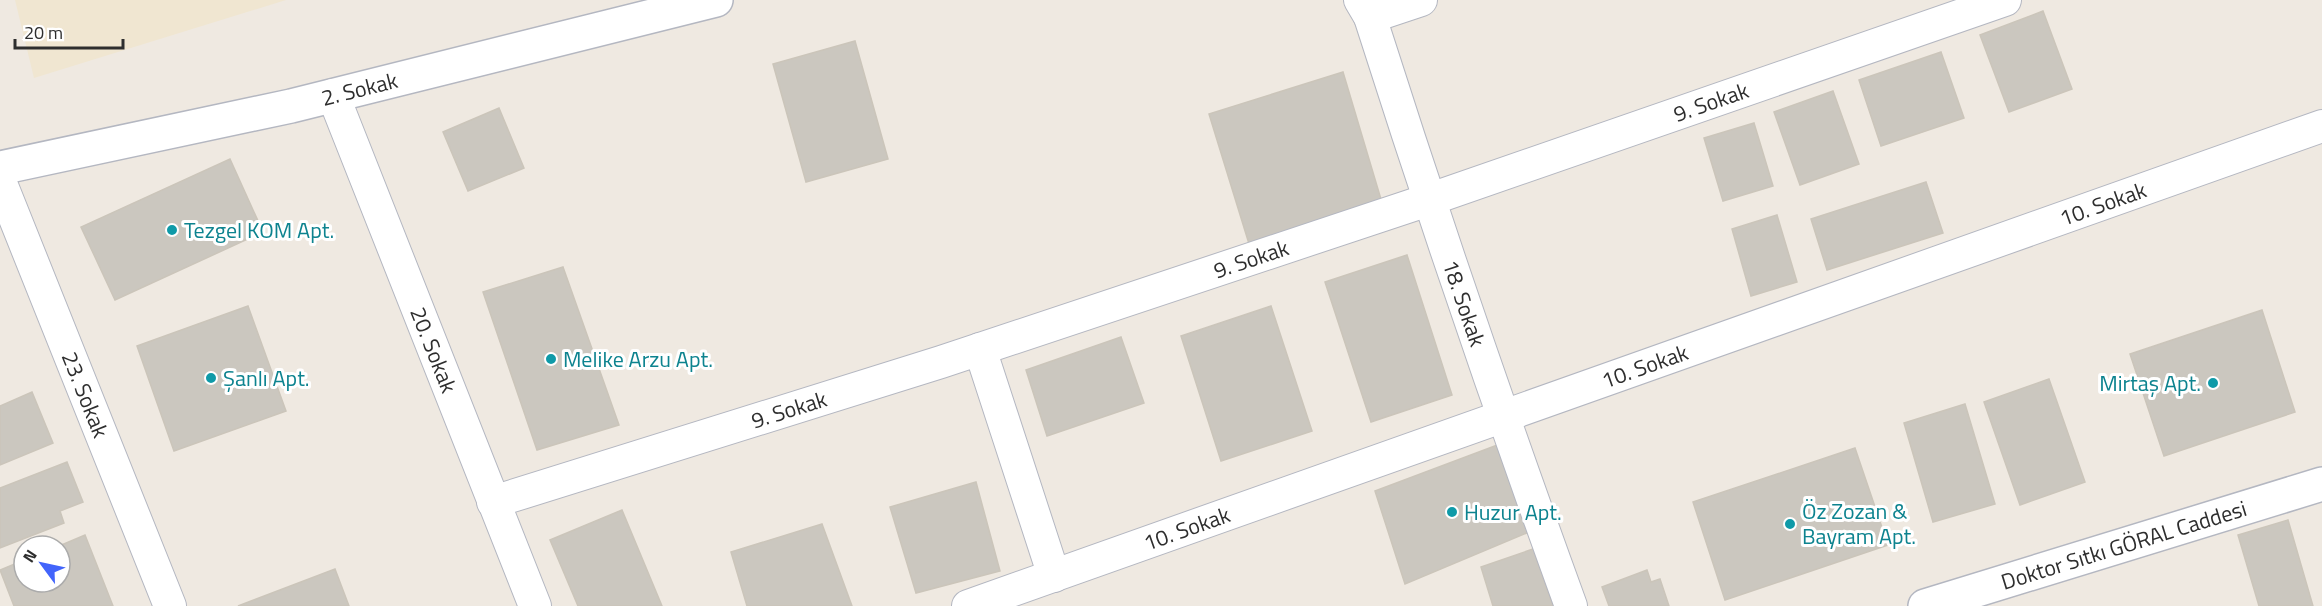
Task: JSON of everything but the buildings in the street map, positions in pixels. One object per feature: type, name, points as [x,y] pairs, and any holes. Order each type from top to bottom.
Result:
[{"type":"street","name":"2. Sokak","points":[[0,168],[333,95],[716,0]]},
{"type":"street","points":[[1365,9],[1421,0]]},
{"type":"street","name":"9. Sokak","points":[[493,502],[980,349],[1428,200],[2005,0]]},
{"type":"street","name":"18. Sokak","points":[[1365,9],[1502,417],[1571,606]]},
{"type":"street","name":"20. Sokak","points":[[333,95],[534,606]]},
{"type":"street","name":"10. Sokak","points":[[968,606],[2322,126]]},
{"type":"street","name":"23. Sokak","points":[[0,181],[170,606]]},
{"type":"street","points":[[980,349],[1054,576]]},
{"type":"street","name":"Doktor Sıtkı GÖRAL Caddesi","points":[[1925,606],[2322,484]]},
{"type":"shaded area","points":[[15,0],[286,0],[34,78]]},
{"type":"place","name":"Tezgel KOM Apt.","points":[[172,230]]},
{"type":"place","name":"Melike Arzu Apt.","points":[[551,359]]},
{"type":"place","name":"Şanlı Apt.","points":[[211,378]]},
{"type":"place","name":"Mirtaş Apt.","points":[[2213,383]]},
{"type":"place","name":"Huzur Apt.","points":[[1452,512]]},
{"type":"place","name":"Öz Zozan & Bayram Apt.","points":[[1790,524]]}]
